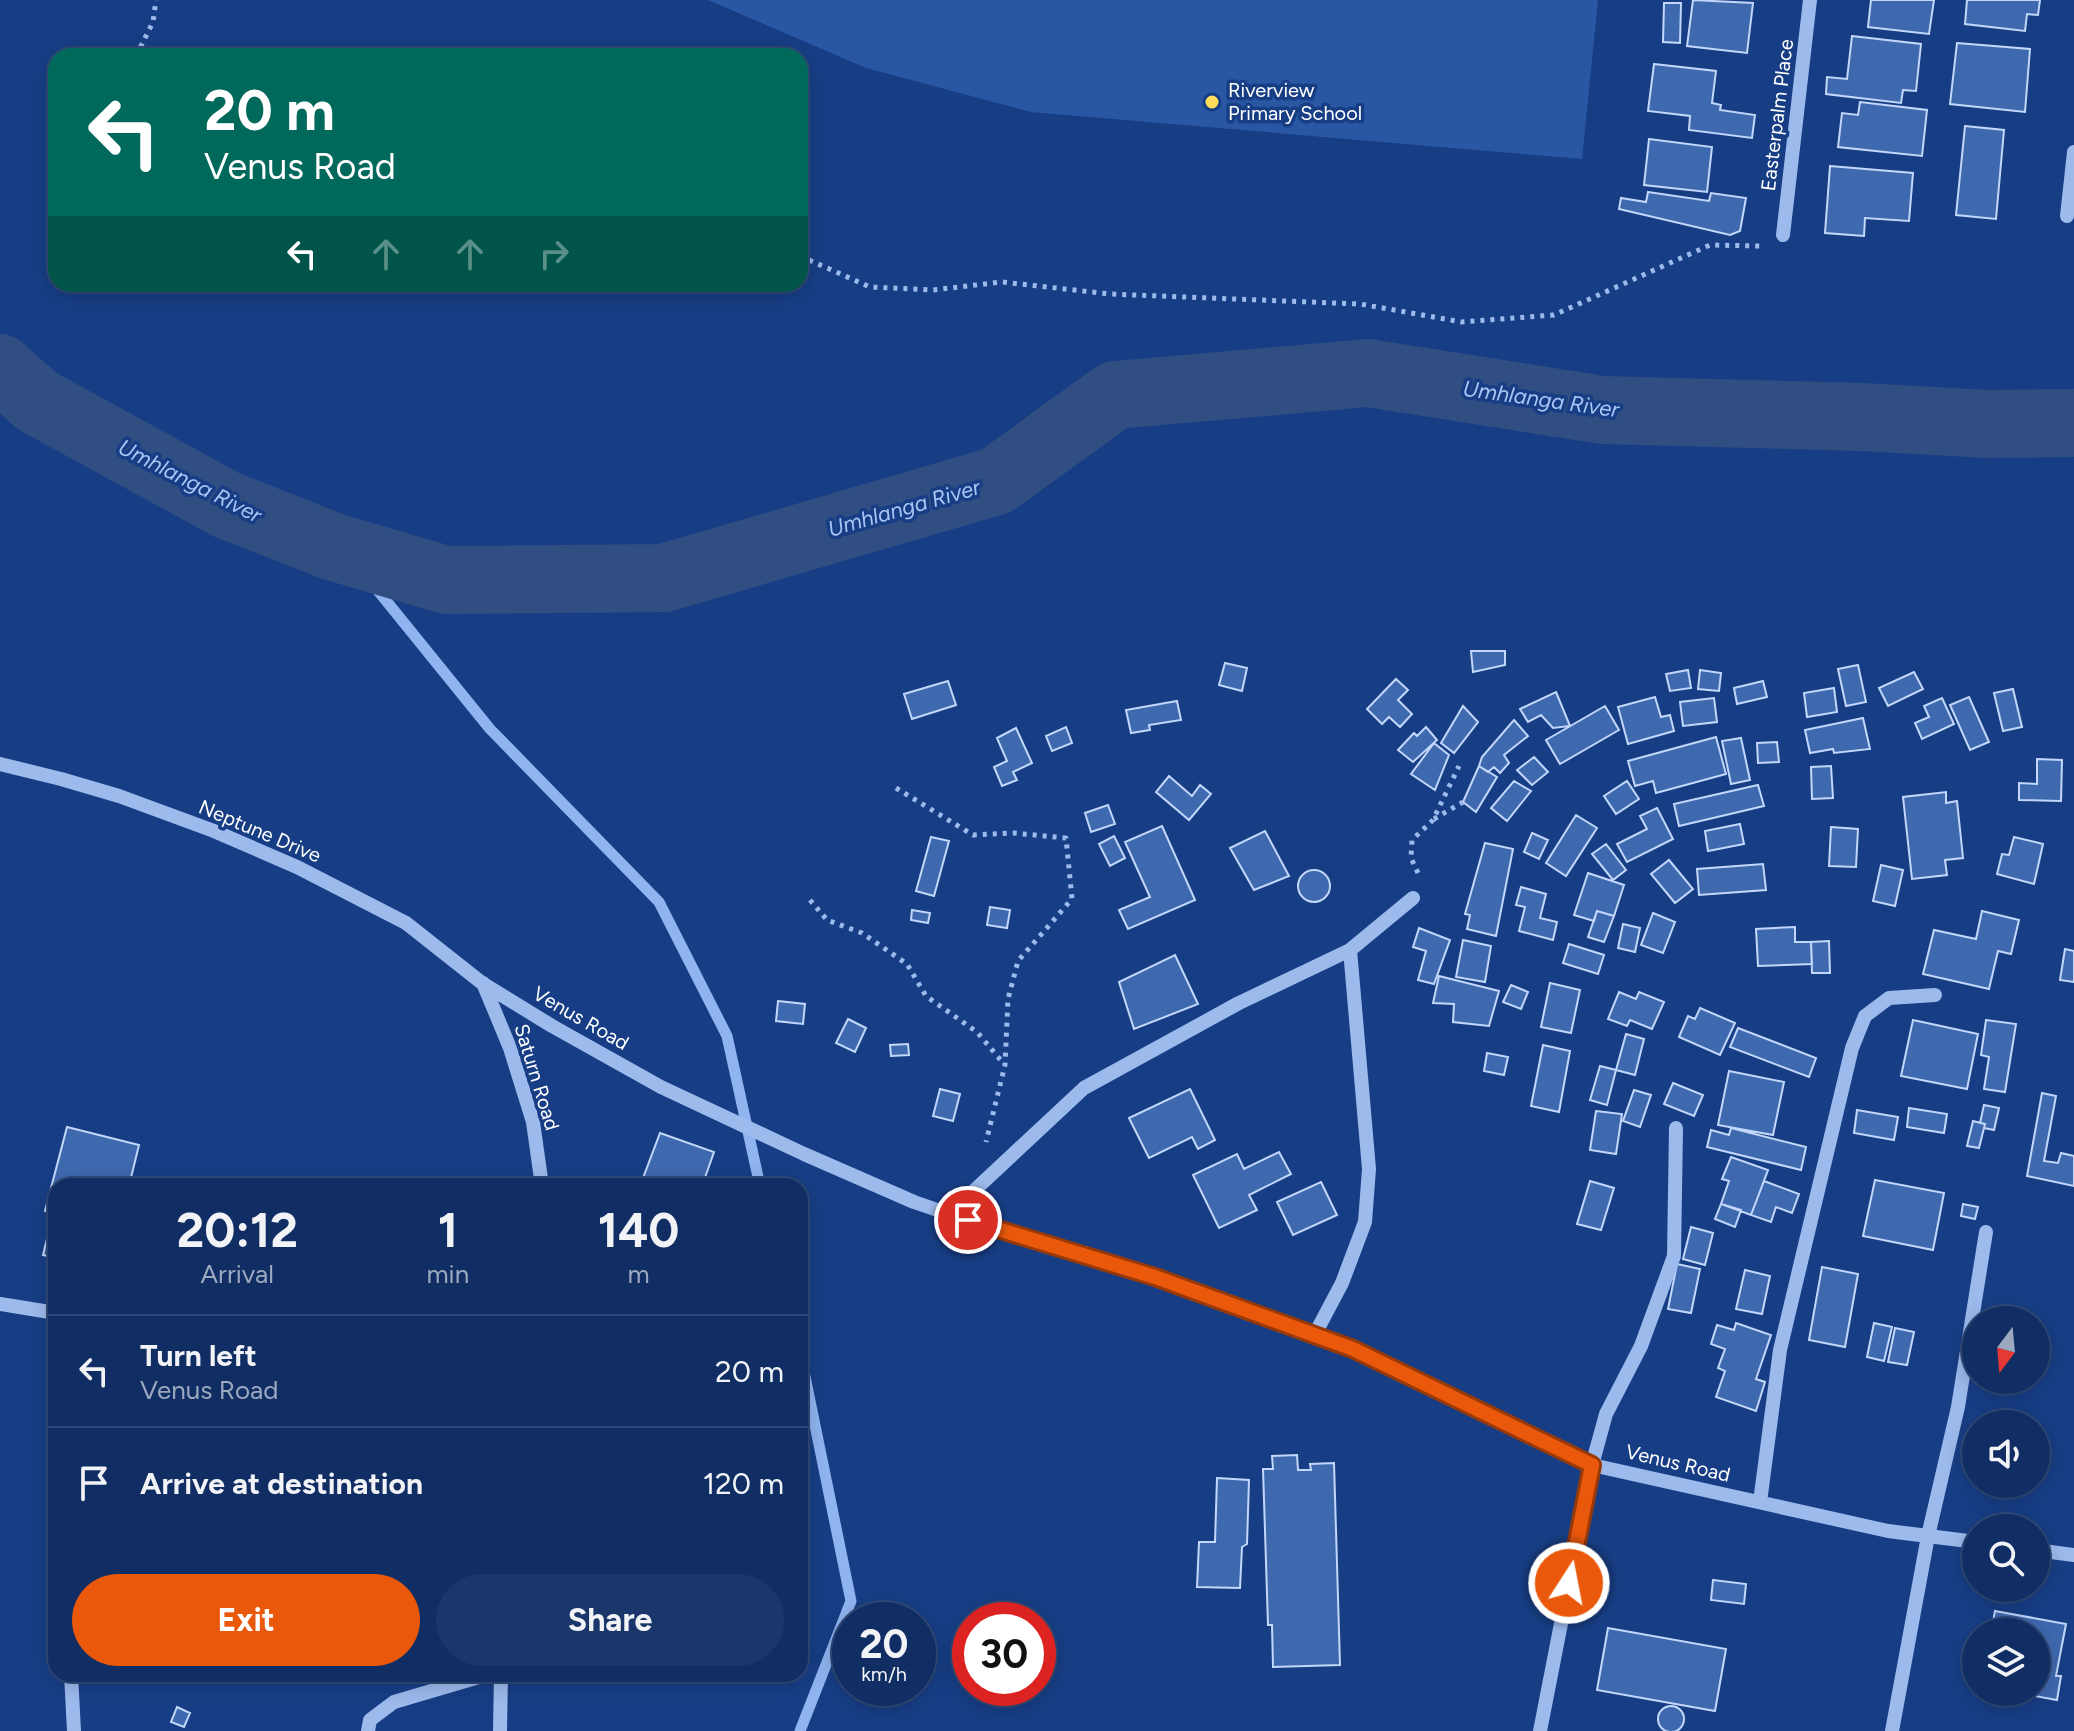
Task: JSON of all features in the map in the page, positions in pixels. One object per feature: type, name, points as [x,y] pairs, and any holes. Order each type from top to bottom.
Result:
[{"type":"street","name":"Easterpalm Place","points":[[1783,235],[1810,0]]},
{"type":"street","points":[[2067,216],[2074,152]]},
{"type":"street","name":"Neptune Drive","points":[[0,764],[119,796],[214,831],[297,867],[406,923],[482,983]]},
{"type":"street","points":[[949,1214],[1084,1088],[1239,1003],[1350,950],[1413,898]]},
{"type":"street","points":[[1315,1334],[1342,1283],[1365,1222],[1369,1169],[1350,950]]},
{"type":"street","name":"Venus Road","points":[[482,983],[661,1087],[914,1202],[1155,1277],[1315,1334],[1353,1349],[1592,1465],[1888,1531],[1962,1540]]},
{"type":"street","name":"Saturn Road","points":[[482,983],[510,1048],[533,1122],[541,1178]]},
{"type":"street","points":[[1760,1502],[1780,1350],[1852,1048],[1865,1016],[1889,998],[1935,995]]},
{"type":"street","points":[[1540,1731],[1592,1465],[1606,1414],[1641,1346],[1674,1256],[1676,1128]]},
{"type":"street","points":[[1892,1731],[1928,1536],[1958,1407],[1986,1232]]},
{"type":"street","points":[[0,1304],[48,1312]]},
{"type":"street","points":[[2050,1552],[2074,1555]]},
{"type":"street","points":[[71,1682],[74,1731]]},
{"type":"street","points":[[368,1731],[370,1720],[394,1702],[462,1682]]},
{"type":"street","points":[[500,1731],[501,1682]]},
{"type":"path","points":[[140,48],[153,22],[156,0]]},
{"type":"path","points":[[808,260],[870,287],[933,290],[1002,282],[1110,294],[1360,304],[1462,322],[1554,315],[1710,245],[1781,247],[1783,235]]},
{"type":"path","points":[[1433,820],[1459,766]]},
{"type":"path","points":[[896,788],[973,835],[1013,833],[1066,838],[1072,899],[1018,961],[1008,999],[1005,1065],[986,1143]]},
{"type":"path","points":[[1413,898],[1422,892],[1425,884],[1411,858],[1412,840],[1433,820],[1463,802]]},
{"type":"path","points":[[810,900],[827,920],[862,933],[907,964],[926,996],[977,1032],[1005,1065]]},
{"type":"shaded area","points":[[708,0],[1598,0],[1582,159],[1031,112],[866,68]]},
{"type":"building","points":[[1693,0],[1753,3],[1747,53],[1687,46]]},
{"type":"building","points":[[1871,0],[1934,0],[1929,34],[1868,27]]},
{"type":"building","points":[[1967,0],[2040,0],[2038,15],[2027,14],[2025,31],[1965,24]]},
{"type":"building","points":[[1664,3],[1681,3],[1680,43],[1663,42]]},
{"type":"building","points":[[1852,36],[1921,44],[1916,91],[1903,90],[1901,103],[1826,94],[1827,77],[1847,79]]},
{"type":"building","points":[[1957,43],[2030,49],[2025,112],[1950,104]]},
{"type":"building","points":[[1654,64],[1716,71],[1712,103],[1721,105],[1720,110],[1755,115],[1752,138],[1689,130],[1690,116],[1648,111]]},
{"type":"building","points":[[1860,102],[1927,110],[1922,156],[1838,147],[1842,113],[1858,115]]},
{"type":"building","points":[[1965,126],[2004,130],[1996,219],[1956,215]]},
{"type":"building","points":[[1649,139],[1712,147],[1707,192],[1644,185]]},
{"type":"building","points":[[1830,166],[1913,173],[1909,221],[1865,218],[1864,236],[1825,233]]},
{"type":"building","points":[[1648,192],[1709,201],[1711,193],[1746,198],[1740,231],[1730,235],[1619,209],[1621,198],[1646,202]]},
{"type":"building","points":[[1471,651],[1505,651],[1505,665],[1473,672]]},
{"type":"building","points":[[1225,663],[1247,668],[1242,691],[1219,685]]},
{"type":"building","points":[[1858,665],[1866,702],[1846,706],[1838,669]]},
{"type":"building","points":[[1688,670],[1691,688],[1670,691],[1666,674]]},
{"type":"building","points":[[1700,670],[1721,673],[1719,691],[1698,689]]},
{"type":"building","points":[[1914,672],[1923,689],[1888,706],[1879,688]]},
{"type":"building","points":[[1396,679],[1408,690],[1398,700],[1412,714],[1400,727],[1389,717],[1382,724],[1367,709]]},
{"type":"building","points":[[948,681],[956,705],[912,719],[904,694]]},
{"type":"building","points":[[1763,681],[1767,697],[1737,704],[1734,688]]},
{"type":"building","points":[[1834,688],[1837,712],[1807,717],[1804,693]]},
{"type":"building","points":[[2013,689],[2022,727],[2003,731],[1994,693]]},
{"type":"building","points":[[1556,692],[1570,726],[1553,728],[1541,715],[1528,722],[1520,709]]},
{"type":"building","points":[[1655,697],[1661,717],[1670,715],[1674,731],[1628,744],[1618,707]]},
{"type":"building","points":[[1969,697],[1989,742],[1970,750],[1950,705]]},
{"type":"building","points":[[1714,698],[1717,722],[1683,726],[1680,702]]},
{"type":"building","points":[[1942,698],[1954,724],[1922,739],[1915,723],[1929,717],[1924,706]]},
{"type":"building","points":[[1177,701],[1181,720],[1149,725],[1150,730],[1131,733],[1126,710]]},
{"type":"building","points":[[1463,706],[1478,722],[1454,753],[1441,743]]},
{"type":"building","points":[[1605,706],[1619,730],[1560,764],[1546,740]]},
{"type":"building","points":[[1863,718],[1870,749],[1834,753],[1833,749],[1810,753],[1805,730]]},
{"type":"building","points":[[1514,720],[1528,736],[1504,755],[1509,763],[1500,773],[1494,767],[1488,772],[1479,766],[1482,757]]},
{"type":"building","points":[[1066,727],[1072,743],[1052,751],[1046,736]]},
{"type":"building","points":[[1426,727],[1437,740],[1413,762],[1398,750],[1414,733],[1417,736]]},
{"type":"building","points":[[1016,728],[1032,763],[1013,772],[1017,780],[1002,786],[994,767],[1007,761],[997,738]]},
{"type":"building","points":[[1716,737],[1726,774],[1656,793],[1653,781],[1635,786],[1628,761]]},
{"type":"building","points":[[1741,738],[1750,780],[1731,784],[1722,741]]},
{"type":"building","points":[[1777,742],[1779,762],[1758,763],[1757,743]]},
{"type":"building","points":[[1434,743],[1449,755],[1435,790],[1411,774]]},
{"type":"building","points":[[1534,757],[1548,772],[1532,785],[1517,770]]},
{"type":"building","points":[[2037,759],[2062,760],[2061,801],[2019,800],[2019,783],[2037,784]]},
{"type":"building","points":[[1479,766],[1497,777],[1476,812],[1463,802]]},
{"type":"building","points":[[1831,766],[1833,798],[1812,799],[1811,767]]},
{"type":"building","points":[[1169,776],[1192,796],[1200,785],[1211,794],[1189,820],[1156,792]]},
{"type":"building","points":[[1514,781],[1531,791],[1507,821],[1491,808]]},
{"type":"building","points":[[1627,781],[1639,799],[1616,814],[1604,796]]},
{"type":"building","points":[[1758,785],[1764,806],[1679,826],[1674,804]]},
{"type":"building","points":[[1946,792],[1946,803],[1957,801],[1963,858],[1945,860],[1947,875],[1912,879],[1903,797]]},
{"type":"building","points":[[1108,805],[1115,824],[1091,832],[1085,813]]},
{"type":"building","points":[[1657,808],[1673,839],[1627,862],[1617,844],[1647,829],[1640,816]]},
{"type":"building","points":[[1576,815],[1597,828],[1566,876],[1546,863]]},
{"type":"building","points":[[1740,824],[1744,844],[1708,851],[1705,831]]},
{"type":"building","points":[[1162,826],[1195,900],[1128,929],[1119,910],[1150,897],[1125,842]]},
{"type":"building","points":[[1831,827],[1858,829],[1856,867],[1829,866]]},
{"type":"building","points":[[1265,831],[1289,876],[1254,890],[1230,848]]},
{"type":"building","points":[[1532,833],[1548,840],[1539,859],[1524,852]]},
{"type":"building","points":[[1114,836],[1125,858],[1110,866],[1099,844]]},
{"type":"building","points":[[931,837],[949,841],[934,896],[916,891]]},
{"type":"building","points":[[2014,837],[2043,844],[2034,884],[1997,874],[2002,854],[2009,855]]},
{"type":"building","points":[[1485,843],[1513,849],[1496,936],[1467,929],[1470,915],[1465,914]]},
{"type":"building","points":[[1606,844],[1626,870],[1613,880],[1592,854]]},
{"type":"building","points":[[1669,860],[1693,889],[1675,903],[1651,874]]},
{"type":"building","points":[[1763,864],[1766,890],[1699,895],[1697,869]]},
{"type":"building","points":[[1881,865],[1903,870],[1895,906],[1873,901]]},
{"type":"building","points":[[1314,870],[1325,875],[1330,886],[1325,897],[1314,902],[1303,897],[1298,886],[1303,875]]},
{"type":"building","points":[[1588,873],[1624,885],[1614,916],[1597,911],[1594,921],[1574,915]]},
{"type":"building","points":[[1521,887],[1546,894],[1540,918],[1557,922],[1553,940],[1519,931],[1525,907],[1516,905]]},
{"type":"building","points":[[990,907],[1010,910],[1007,928],[987,925]]},
{"type":"building","points":[[912,910],[930,913],[928,923],[911,920]]},
{"type":"building","points":[[1597,911],[1614,916],[1604,942],[1588,937]]},
{"type":"building","points":[[1982,911],[2019,920],[2011,954],[1998,951],[1989,989],[1923,974],[1934,930],[1976,939]]},
{"type":"building","points":[[1653,913],[1675,922],[1663,953],[1641,945]]},
{"type":"building","points":[[1623,924],[1640,928],[1635,952],[1618,948]]},
{"type":"building","points":[[1795,927],[1795,942],[1811,942],[1812,964],[1758,966],[1756,929]]},
{"type":"building","points":[[1419,928],[1450,940],[1434,984],[1418,980],[1426,951],[1413,947]]},
{"type":"building","points":[[1463,940],[1491,946],[1485,982],[1456,977]]},
{"type":"building","points":[[1829,941],[1830,973],[1812,973],[1811,942]]},
{"type":"building","points":[[1569,944],[1604,955],[1598,974],[1563,963]]},
{"type":"building","points":[[2065,949],[2074,951],[2074,982],[2060,980]]},
{"type":"building","points":[[1175,955],[1198,1004],[1134,1029],[1119,982]]},
{"type":"building","points":[[1439,976],[1499,991],[1489,1026],[1453,1022],[1454,1004],[1433,1003]]},
{"type":"building","points":[[1550,983],[1580,990],[1571,1033],[1541,1027]]},
{"type":"building","points":[[1511,985],[1528,992],[1521,1009],[1503,1002]]},
{"type":"building","points":[[1619,992],[1636,999],[1639,992],[1664,1002],[1652,1029],[1630,1020],[1627,1026],[1608,1019]]},
{"type":"building","points":[[778,1001],[805,1004],[803,1024],[776,1021]]},
{"type":"building","points":[[1700,1008],[1735,1023],[1720,1055],[1679,1037],[1688,1016],[1695,1019]]},
{"type":"building","points":[[848,1019],[866,1028],[855,1052],[836,1043]]},
{"type":"building","points":[[1913,1020],[1978,1034],[1967,1089],[1901,1076]]},
{"type":"building","points":[[1986,1020],[2016,1024],[2005,1092],[1984,1089],[1989,1057],[1981,1055]]},
{"type":"building","points":[[1738,1028],[1816,1058],[1809,1077],[1730,1047]]},
{"type":"building","points":[[1626,1034],[1644,1039],[1635,1075],[1616,1070]]},
{"type":"building","points":[[908,1044],[909,1055],[891,1056],[890,1045]]},
{"type":"building","points":[[1543,1045],[1570,1051],[1559,1112],[1531,1106]]},
{"type":"building","points":[[1487,1053],[1508,1057],[1504,1075],[1484,1071]]},
{"type":"building","points":[[1600,1066],[1616,1070],[1607,1105],[1590,1100]]},
{"type":"building","points":[[1729,1071],[1784,1082],[1773,1135],[1718,1125]]},
{"type":"building","points":[[1673,1083],[1703,1095],[1694,1116],[1664,1104]]},
{"type":"building","points":[[940,1089],[960,1094],[953,1121],[933,1116]]},
{"type":"building","points":[[1190,1089],[1215,1140],[1198,1149],[1192,1137],[1149,1158],[1129,1118]]},
{"type":"building","points":[[1634,1090],[1651,1095],[1640,1127],[1623,1121]]},
{"type":"building","points":[[2042,1093],[2056,1096],[2044,1161],[2058,1163],[2061,1153],[2074,1156],[2074,1186],[2027,1176]]},
{"type":"building","points":[[1984,1105],[1999,1108],[1994,1130],[1984,1128],[1985,1124],[1980,1123]]},
{"type":"building","points":[[1909,1108],[1947,1114],[1944,1133],[1907,1127]]},
{"type":"building","points":[[1857,1110],[1898,1117],[1894,1140],[1854,1133]]},
{"type":"building","points":[[1596,1111],[1622,1114],[1616,1154],[1590,1150]]},
{"type":"building","points":[[1973,1121],[1985,1124],[1979,1148],[1967,1146]]},
{"type":"building","points":[[67,1127],[139,1145],[131,1178],[54,1178]]},
{"type":"building","points":[[1731,1128],[1806,1147],[1801,1170],[1707,1147],[1711,1130],[1729,1135]]},
{"type":"building","points":[[660,1133],[714,1152],[705,1178],[643,1178]]},
{"type":"building","points":[[1279,1152],[1291,1174],[1249,1195],[1257,1210],[1219,1228],[1193,1175],[1237,1154],[1244,1169]]},
{"type":"building","points":[[1731,1157],[1768,1170],[1751,1215],[1721,1204],[1729,1181],[1722,1179]]},
{"type":"building","points":[[1875,1180],[1944,1193],[1933,1250],[1863,1236]]},
{"type":"building","points":[[1590,1181],[1614,1188],[1601,1230],[1577,1224]]},
{"type":"building","points":[[1764,1181],[1799,1194],[1792,1213],[1776,1207],[1771,1222],[1751,1215]]},
{"type":"building","points":[[1321,1182],[1337,1215],[1293,1235],[1277,1202]]},
{"type":"building","points":[[1721,1204],[1741,1210],[1735,1227],[1715,1219]]},
{"type":"building","points":[[1963,1204],[1978,1207],[1975,1219],[1961,1216]]},
{"type":"building","points":[[1691,1227],[1713,1233],[1705,1265],[1683,1259]]},
{"type":"building","points":[[48,1234],[48,1256],[43,1255]]},
{"type":"building","points":[[1677,1264],[1700,1269],[1691,1313],[1668,1309]]},
{"type":"building","points":[[1822,1267],[1858,1274],[1845,1347],[1809,1340]]},
{"type":"building","points":[[1745,1270],[1770,1276],[1762,1314],[1736,1309]]},
{"type":"building","points":[[1736,1323],[1771,1335],[1756,1379],[1765,1382],[1756,1411],[1716,1397],[1725,1371],[1718,1368],[1725,1349],[1711,1344],[1717,1325],[1734,1330]]},
{"type":"building","points":[[1874,1323],[1892,1327],[1884,1361],[1867,1357]]},
{"type":"building","points":[[1895,1328],[1914,1332],[1907,1365],[1888,1362]]},
{"type":"building","points":[[1297,1455],[1298,1470],[1311,1470],[1310,1464],[1334,1463],[1340,1665],[1273,1667],[1272,1625],[1268,1625],[1263,1469],[1273,1469],[1272,1456]]},
{"type":"building","points":[[1217,1478],[1249,1480],[1247,1544],[1242,1547],[1240,1588],[1197,1587],[1199,1542],[1215,1542]]},
{"type":"building","points":[[1713,1580],[1746,1584],[1744,1604],[1711,1600]]},
{"type":"building","points":[[1995,1611],[2033,1618],[1994,1618]]},
{"type":"building","points":[[2050,1621],[2066,1624],[2056,1676],[2061,1676],[2057,1700],[2050,1699]]},
{"type":"building","points":[[1608,1628],[1726,1649],[1715,1711],[1597,1690]]},
{"type":"building","points":[[1671,1706],[1680,1710],[1684,1719],[1680,1728],[1671,1732],[1662,1728],[1658,1719],[1662,1710]]},
{"type":"building","points":[[177,1707],[190,1713],[184,1727],[171,1722]]},
{"type":"waterway","name":"Umhlanga River","points":[[0,368],[37,401],[227,505],[334,547],[446,580],[664,578],[996,481],[1115,395],[1368,373],[1603,410],[1862,417],[1988,424],[2074,423]]},
{"type":"waterway","points":[[345,550],[490,729],[659,902],[727,1036],[758,1178]]},
{"type":"waterway","points":[[800,1731],[851,1601],[808,1391]]},
{"type":"place","name":"Riverview Primary School","points":[[1212,102]]},
{"type":"route","points":[[968,1220],[1155,1277],[1315,1334],[1353,1349],[1592,1465],[1569,1583]]}]
